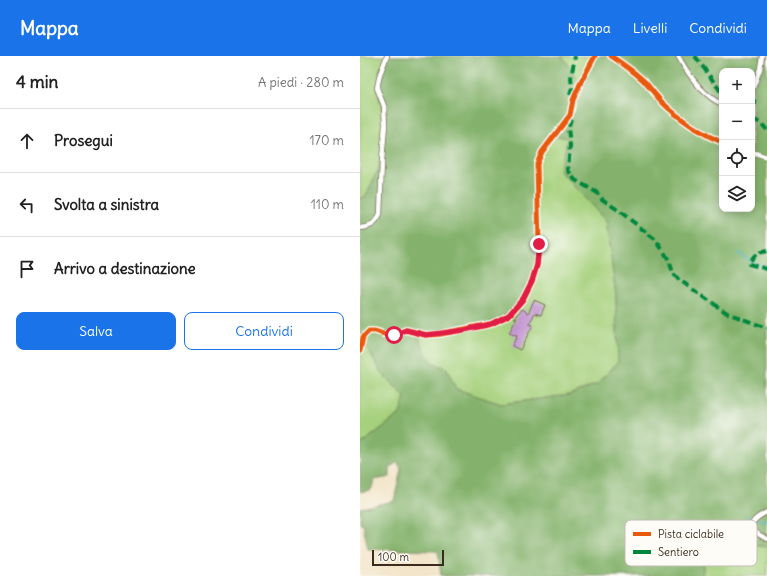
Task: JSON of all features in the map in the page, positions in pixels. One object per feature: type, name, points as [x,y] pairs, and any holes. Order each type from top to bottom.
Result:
[{"type":"street","points":[[360,228],[368,228],[372,226],[380,215],[385,125],[384,106],[377,88],[380,74],[388,56]]},
{"type":"street","points":[[360,351],[363,337],[369,331],[394,335],[406,330],[426,335],[465,330],[491,324],[509,315],[523,299],[532,281],[537,265],[539,244],[537,164],[542,152],[570,115],[573,100],[595,56]]},
{"type":"street","points":[[611,56],[633,71],[675,114],[713,139],[719,141]]},
{"type":"street","points":[[678,56],[687,71],[714,100],[719,102]]},
{"type":"street","points":[[755,83],[760,69],[762,56]]},
{"type":"street","points":[[755,153],[767,158]]},
{"type":"street","points":[[755,520],[767,512]]},
{"type":"street","points":[[757,532],[767,539]]},
{"type":"green space","points":[[360,56],[387,56],[385,125],[382,160],[364,198],[360,198]]},
{"type":"green space","points":[[387,56],[562,56],[580,84],[595,56],[767,56],[767,547],[757,546],[757,520],[625,520],[625,566],[703,566],[702,576],[441,576],[438,551],[368,549],[363,524],[360,524],[360,508],[394,501],[401,469],[398,462],[390,467],[390,477],[374,480],[371,490],[360,492],[360,445],[400,414],[405,397],[382,373],[360,335],[360,198],[364,198],[370,188],[382,160],[385,125],[377,88]],"holes":[[[552,135],[568,138],[559,170],[606,221],[616,296],[618,362],[598,384],[569,395],[501,404],[456,389],[446,368],[431,363],[418,336],[488,323],[511,312],[523,296],[530,283],[535,266],[537,246],[534,168],[541,150]]]},
{"type":"green space","points":[[562,56],[595,56],[580,84]]},
{"type":"green space","points":[[552,135],[569,138],[559,170],[606,221],[616,296],[618,362],[598,384],[569,395],[501,404],[456,389],[446,368],[431,363],[417,336],[488,323],[537,246],[534,168],[541,150]]},
{"type":"green space","points":[[360,335],[382,373],[405,397],[400,414],[360,445]]},
{"type":"green space","points":[[757,546],[767,547],[767,576],[702,576],[703,566],[757,566]]},
{"type":"building","points":[[534,300],[545,305],[541,315],[535,313],[529,324],[533,325],[520,350],[512,346],[517,336],[509,333],[517,318],[514,318],[518,315],[517,314],[523,309],[528,314]]},
{"type":"waterway","points":[[738,253],[755,264],[767,267]]},
{"type":"waterway","points":[[748,516],[754,518]]},
{"type":"waterway","points":[[758,519],[767,522]]},
{"type":"marked path","points":[[570,95],[575,56]]},
{"type":"marked path","points":[[695,56],[719,89]]},
{"type":"marked path","points":[[571,119],[568,128],[570,145],[568,170],[575,180],[596,192],[602,199],[656,240],[669,260],[673,273],[678,279],[727,313],[767,328]]},
{"type":"marked path","points":[[755,120],[761,123],[767,130]]},
{"type":"marked path","points":[[767,251],[757,253],[749,262],[749,264],[767,269]]},
{"type":"cycle path","points":[[360,351],[363,337],[369,331],[375,331],[387,335],[395,335],[406,330],[426,335],[440,334],[491,324],[509,315],[523,299],[532,281],[537,265],[539,244],[537,164],[542,152],[570,115],[573,100],[595,56]]},
{"type":"cycle path","points":[[611,56],[641,78],[661,101],[675,114],[699,130],[719,141]]},
{"type":"route","points":[[394,335],[406,330],[426,335],[465,330],[491,324],[509,315],[523,299],[532,281],[537,265],[539,244]]}]
